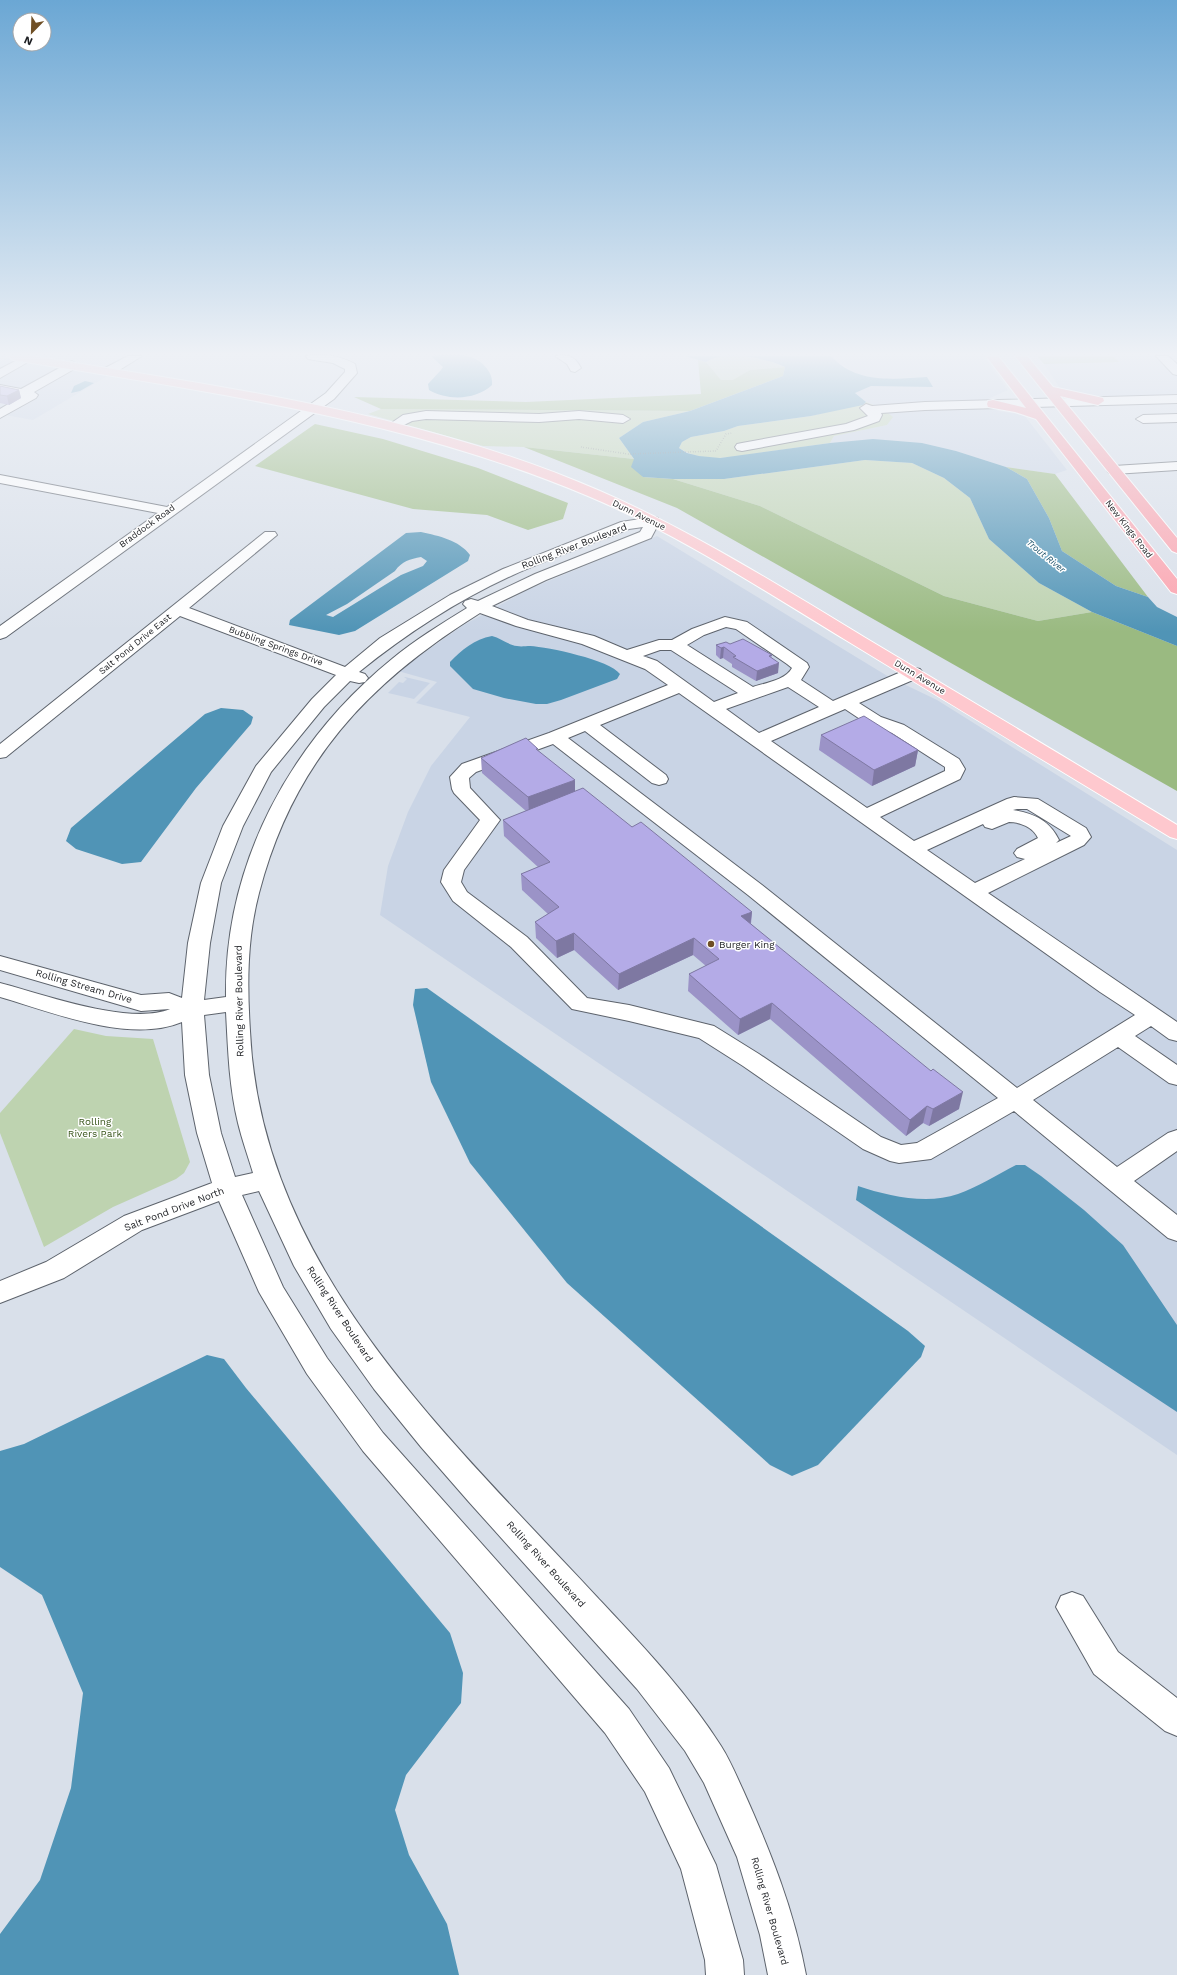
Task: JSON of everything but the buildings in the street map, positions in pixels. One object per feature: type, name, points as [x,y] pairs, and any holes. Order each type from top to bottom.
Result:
[{"type":"highway","name":"New Kings Road","points":[[1065,448],[1177,589]]},
{"type":"highway","points":[[1096,448],[1177,548]]},
{"type":"main road","name":"Dunn Avenue","points":[[473,448],[592,493],[653,521],[734,566],[914,673],[1177,833]]},
{"type":"street","name":"Braddock Road","points":[[0,634],[256,448]]},
{"type":"street","points":[[1114,470],[1177,466]]},
{"type":"street","points":[[0,479],[168,511]]},
{"type":"street","name":"Rolling River Boulevard","points":[[653,521],[626,525],[508,572],[456,598],[386,642],[347,674],[318,702],[263,770],[233,826],[211,883],[199,943],[192,1009],[197,1075],[208,1133],[226,1188],[272,1292],[317,1366],[373,1442],[617,1721],[657,1780],[698,1865],[724,1960],[725,1975]]},
{"type":"street","name":"Rolling River Boulevard","points":[[653,521],[646,535],[514,589],[479,607],[425,641],[374,682],[338,720],[311,756],[286,794],[265,837],[250,880],[238,936],[237,1003],[240,1062],[250,1123],[267,1179],[285,1220],[312,1273],[357,1344],[400,1402],[668,1700],[713,1764],[756,1857],[784,1952],[787,1975]]},
{"type":"street","name":"Salt Pond Drive East","points":[[0,753],[270,535]]},
{"type":"street","points":[[456,598],[537,628],[588,640],[651,665],[973,892],[1177,1033]]},
{"type":"street","name":"Bubbling Springs Drive","points":[[177,609],[347,674],[374,682]]},
{"type":"street","points":[[628,655],[659,645],[676,645],[698,632],[725,622],[741,625],[793,660],[800,667],[797,675],[790,680],[750,693],[712,708]]},
{"type":"street","points":[[676,645],[750,693]]},
{"type":"street","points":[[758,740],[914,673]]},
{"type":"street","points":[[790,680],[840,706],[898,729],[952,763],[956,769],[953,775],[866,816]]},
{"type":"street","points":[[681,686],[555,737],[468,768],[459,777],[461,789],[490,820],[454,870],[451,882],[460,896],[519,942],[580,1004],[629,1013],[706,1032],[751,1060],[872,1143],[898,1154],[922,1152],[1014,1100],[1152,1015]]},
{"type":"street","points":[[587,724],[660,779]]},
{"type":"street","points":[[555,737],[755,890],[1014,1100],[1176,1227]]},
{"type":"street","points":[[913,849],[1014,803],[1023,802],[1031,802],[1079,832],[1081,837],[1077,842],[973,892]]},
{"type":"street","points":[[941,836],[956,840],[1009,816],[1026,818],[1037,825],[1047,833],[1049,840],[1000,865],[1004,877]]},
{"type":"street","name":"Rolling Stream Drive","points":[[0,963],[141,1003],[169,1001],[192,1009]]},
{"type":"street","name":"Rolling Stream Drive","points":[[0,990],[92,1016],[132,1021],[165,1020],[192,1009],[237,1003]]},
{"type":"street","points":[[1118,1036],[1177,1077]]},
{"type":"street","points":[[1116,1181],[1177,1140]]},
{"type":"street","name":"Salt Pond Drive North","points":[[0,1292],[55,1270],[133,1223],[226,1188],[267,1179]]},
{"type":"street","points":[[1072,1607],[1106,1664],[1177,1719]]},
{"type":"path","points":[[589,448],[628,454],[716,451]]},
{"type":"shaded area","points":[[944,448],[1050,448],[1067,470],[1055,474],[1006,467]]},
{"type":"shaded area","points":[[657,536],[889,677],[937,700],[1177,850],[1177,1455],[380,915],[388,866],[408,812],[431,766],[470,717],[416,703],[437,682],[398,671],[462,626],[527,590]]},
{"type":"shaded area","points":[[404,677],[430,683],[414,699],[388,693],[399,682],[403,683],[407,679]]},
{"type":"green space","points":[[280,448],[413,448],[478,468],[568,503],[563,519],[528,530],[487,515],[413,509],[255,466]]},
{"type":"green space","points":[[527,448],[634,459],[643,477],[673,479],[760,506],[944,596],[1038,621],[1092,612],[1177,646],[1177,791],[677,508]]},
{"type":"green space","points":[[535,448],[626,448],[634,459]]},
{"type":"green space","points":[[679,448],[793,448],[721,458],[710,458],[689,453]]},
{"type":"green space","points":[[865,460],[912,463],[944,478],[970,498],[989,539],[1039,583],[1092,612],[1038,621],[944,596],[760,506],[673,479],[724,479]]},
{"type":"green space","points":[[1006,467],[1055,474],[1148,597],[1116,586],[1062,551],[1049,518],[1027,479]]},
{"type":"green space","name":"Rolling Rivers Park","points":[[74,1029],[106,1036],[153,1039],[190,1162],[184,1173],[176,1179],[113,1207],[44,1247],[0,1133],[0,1113]]},
{"type":"water","name":"Trout River","points":[[626,448],[679,448],[687,453],[699,456],[720,458],[792,448],[944,448],[1006,467],[1027,479],[1049,518],[1062,551],[1116,586],[1148,597],[1157,607],[1177,617],[1177,646],[1092,612],[1039,583],[989,539],[970,498],[944,478],[912,463],[865,460],[724,479],[673,479],[643,477],[631,467],[634,459]]},
{"type":"water","points":[[421,532],[448,539],[460,546],[470,555],[468,561],[355,631],[339,635],[289,625],[290,620],[406,533]],"holes":[[[421,557],[427,561],[423,566],[401,575],[333,617],[326,615],[347,604],[395,571],[406,561]]]},
{"type":"water","points":[[492,636],[514,645],[539,647],[592,659],[614,669],[620,674],[617,679],[547,704],[536,704],[504,698],[473,689],[450,666],[450,662],[474,642]]},
{"type":"water","points":[[221,708],[243,710],[253,717],[251,724],[196,788],[141,862],[122,864],[76,849],[66,841],[71,828],[205,714]]},
{"type":"water","points":[[427,988],[908,1331],[925,1346],[921,1357],[818,1465],[792,1476],[770,1465],[567,1283],[470,1163],[431,1082],[413,1005],[415,989]]},
{"type":"water","points":[[1016,1165],[1025,1165],[1041,1176],[1084,1210],[1123,1245],[1177,1325],[1177,1412],[856,1200],[858,1186],[882,1193],[908,1198],[934,1199],[946,1197],[972,1188]]},
{"type":"water","points":[[207,1355],[224,1359],[246,1388],[450,1633],[463,1673],[461,1703],[406,1775],[395,1810],[409,1855],[447,1924],[459,1975],[0,1975],[0,1934],[40,1880],[71,1788],[83,1693],[42,1595],[0,1567],[0,1451],[24,1444]]},
{"type":"place","name":"Burger King","points":[[711,944]]}]
